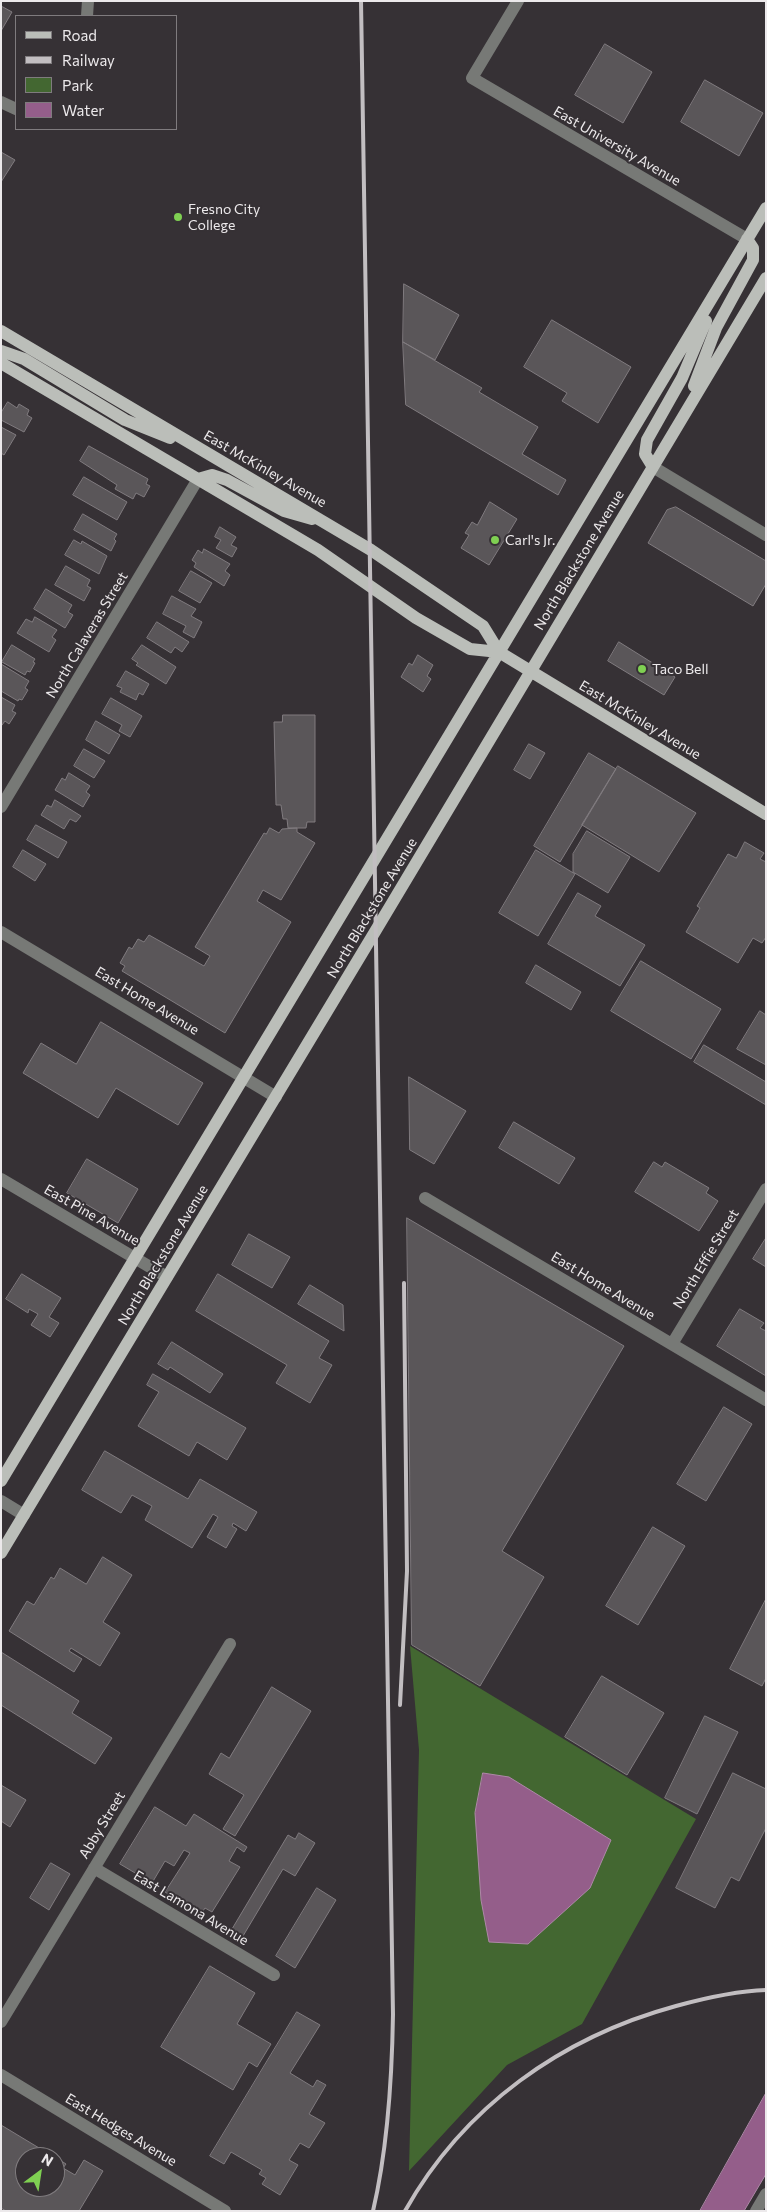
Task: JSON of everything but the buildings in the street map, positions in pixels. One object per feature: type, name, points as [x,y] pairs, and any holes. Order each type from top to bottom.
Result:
[{"type":"main road","name":"North Blackstone Avenue","points":[[1,1481],[766,208]]},
{"type":"main road","points":[[681,419],[716,328],[754,260],[753,248],[747,239]]},
{"type":"main road","name":"North Blackstone Avenue","points":[[1,1553],[766,278]]},
{"type":"main road","points":[[653,466],[645,454],[647,440],[682,378],[723,280]]},
{"type":"main road","name":"East McKinley Avenue","points":[[1,331],[329,524],[483,626],[499,652]]},
{"type":"main road","points":[[1,350],[24,359],[126,420],[209,454]]},
{"type":"main road","name":"East McKinley Avenue","points":[[1,363],[318,550],[416,618],[470,649],[499,652],[766,814]]},
{"type":"main road","points":[[198,479],[212,475],[284,511],[329,524]]},
{"type":"street","points":[[87,15],[88,1]]},
{"type":"street","name":"East University Avenue","points":[[518,1],[472,78],[747,239]]},
{"type":"street","points":[[1,102],[15,109]]},
{"type":"street","points":[[653,466],[766,535]]},
{"type":"street","name":"North Calaveras Street","points":[[1,807],[198,479]]},
{"type":"street","name":"East Home Avenue","points":[[1,932],[276,1097]]},
{"type":"street","name":"East Pine Avenue","points":[[1,1179],[167,1277]]},
{"type":"street","name":"North Effie Street","points":[[672,1344],[766,1190]]},
{"type":"street","name":"East Home Avenue","points":[[425,1198],[766,1400]]},
{"type":"street","points":[[1,1501],[24,1515]]},
{"type":"street","name":"Abby Street","points":[[1,2022],[230,1644]]},
{"type":"street","name":"East Lamona Avenue","points":[[94,1868],[274,1975]]},
{"type":"street","name":"East Hedges Avenue","points":[[1,2075],[225,2211]]},
{"type":"street","points":[[756,2211],[766,2194]]},
{"type":"green space","points":[[410,1646],[696,1819],[582,2024],[507,2065],[409,2171],[419,1750]]},
{"type":"water","points":[[483,1773],[509,1777],[611,1840],[590,1888],[528,1944],[489,1942],[481,1900],[475,1813]]},
{"type":"water","points":[[766,2093],[766,2174],[744,2211],[700,2211]]},
{"type":"railway","points":[[361,1],[383,1259],[393,2014],[392,2064],[386,2138],[373,2211]]},
{"type":"railway","points":[[400,1705],[407,1571],[404,1283]]},
{"type":"railway","points":[[405,2211],[429,2173],[456,2139],[487,2108],[520,2081],[556,2057],[594,2036],[634,2019],[698,2000],[721,1995],[766,1990]]},
{"type":"place","name":"Fresno City College","points":[[178,217]]},
{"type":"place","name":"Carl's Jr.","points":[[495,540]]},
{"type":"place","name":"Taco Bell","points":[[642,669]]}]
